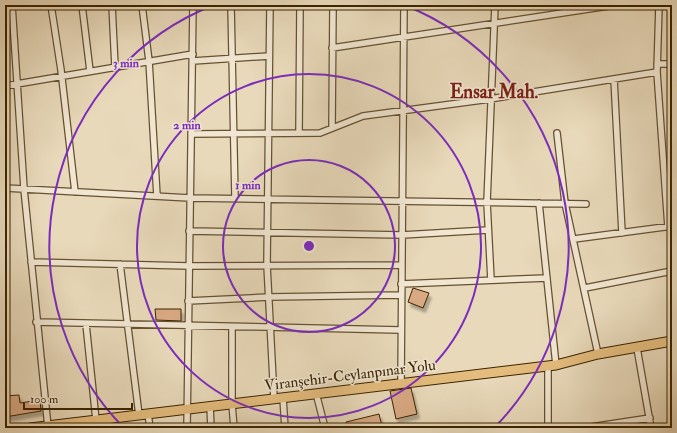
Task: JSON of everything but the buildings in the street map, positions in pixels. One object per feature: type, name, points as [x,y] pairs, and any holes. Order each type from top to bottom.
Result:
[{"type":"main road","name":"Viranşehir-Ceylanpınar Yolu","points":[[30,428],[99,423],[138,415],[552,365],[598,354],[672,341]]},
{"type":"street","points":[[12,5],[24,189],[36,322],[48,427]]},
{"type":"street","points":[[51,5],[75,192]]},
{"type":"street","points":[[82,5],[90,72]]},
{"type":"street","points":[[112,5],[115,67]]},
{"type":"street","points":[[142,5],[149,61],[157,196]]},
{"type":"street","points":[[187,428],[193,5]]},
{"type":"street","points":[[231,5],[235,198]]},
{"type":"street","points":[[270,5],[270,134],[267,265],[270,328],[278,398],[286,428]]},
{"type":"street","points":[[300,5],[300,133]]},
{"type":"street","points":[[332,128],[333,5]]},
{"type":"street","points":[[401,383],[400,330],[404,5]]},
{"type":"street","points":[[491,280],[487,202],[495,5]]},
{"type":"street","points":[[568,5],[568,12]]},
{"type":"street","points":[[332,48],[615,5]]},
{"type":"street","points":[[574,240],[670,226],[657,72],[659,5]]},
{"type":"street","points":[[5,86],[193,54]]},
{"type":"street","points":[[193,61],[269,56]]},
{"type":"street","points":[[658,64],[672,64]]},
{"type":"street","points":[[191,134],[320,133],[363,116],[490,99],[657,72]]},
{"type":"street","points":[[614,79],[622,233]]},
{"type":"street","points":[[557,133],[565,204],[585,288],[598,354]]},
{"type":"street","points":[[5,188],[190,198],[586,204]]},
{"type":"street","points":[[539,203],[547,278],[552,365],[548,428]]},
{"type":"street","points":[[189,232],[402,235],[488,230]]},
{"type":"street","points":[[31,262],[189,266],[401,265]]},
{"type":"street","points":[[120,264],[138,415]]},
{"type":"street","points":[[585,288],[672,271]]},
{"type":"street","points":[[401,284],[547,278]]},
{"type":"street","points":[[188,301],[269,297],[401,296]]},
{"type":"street","points":[[36,322],[127,326],[400,330]]},
{"type":"street","points":[[86,324],[99,423]]},
{"type":"street","points":[[232,327],[232,404],[234,428]]},
{"type":"street","points":[[638,348],[652,428]]},
{"type":"street","points":[[316,394],[325,428]]},
{"type":"street","points":[[210,406],[211,428]]},
{"type":"street","points":[[148,414],[150,428]]},
{"type":"street","points":[[584,428],[615,426],[650,418]]},
{"type":"district","name":"Ensar Mah.","points":[[494,91]]}]
